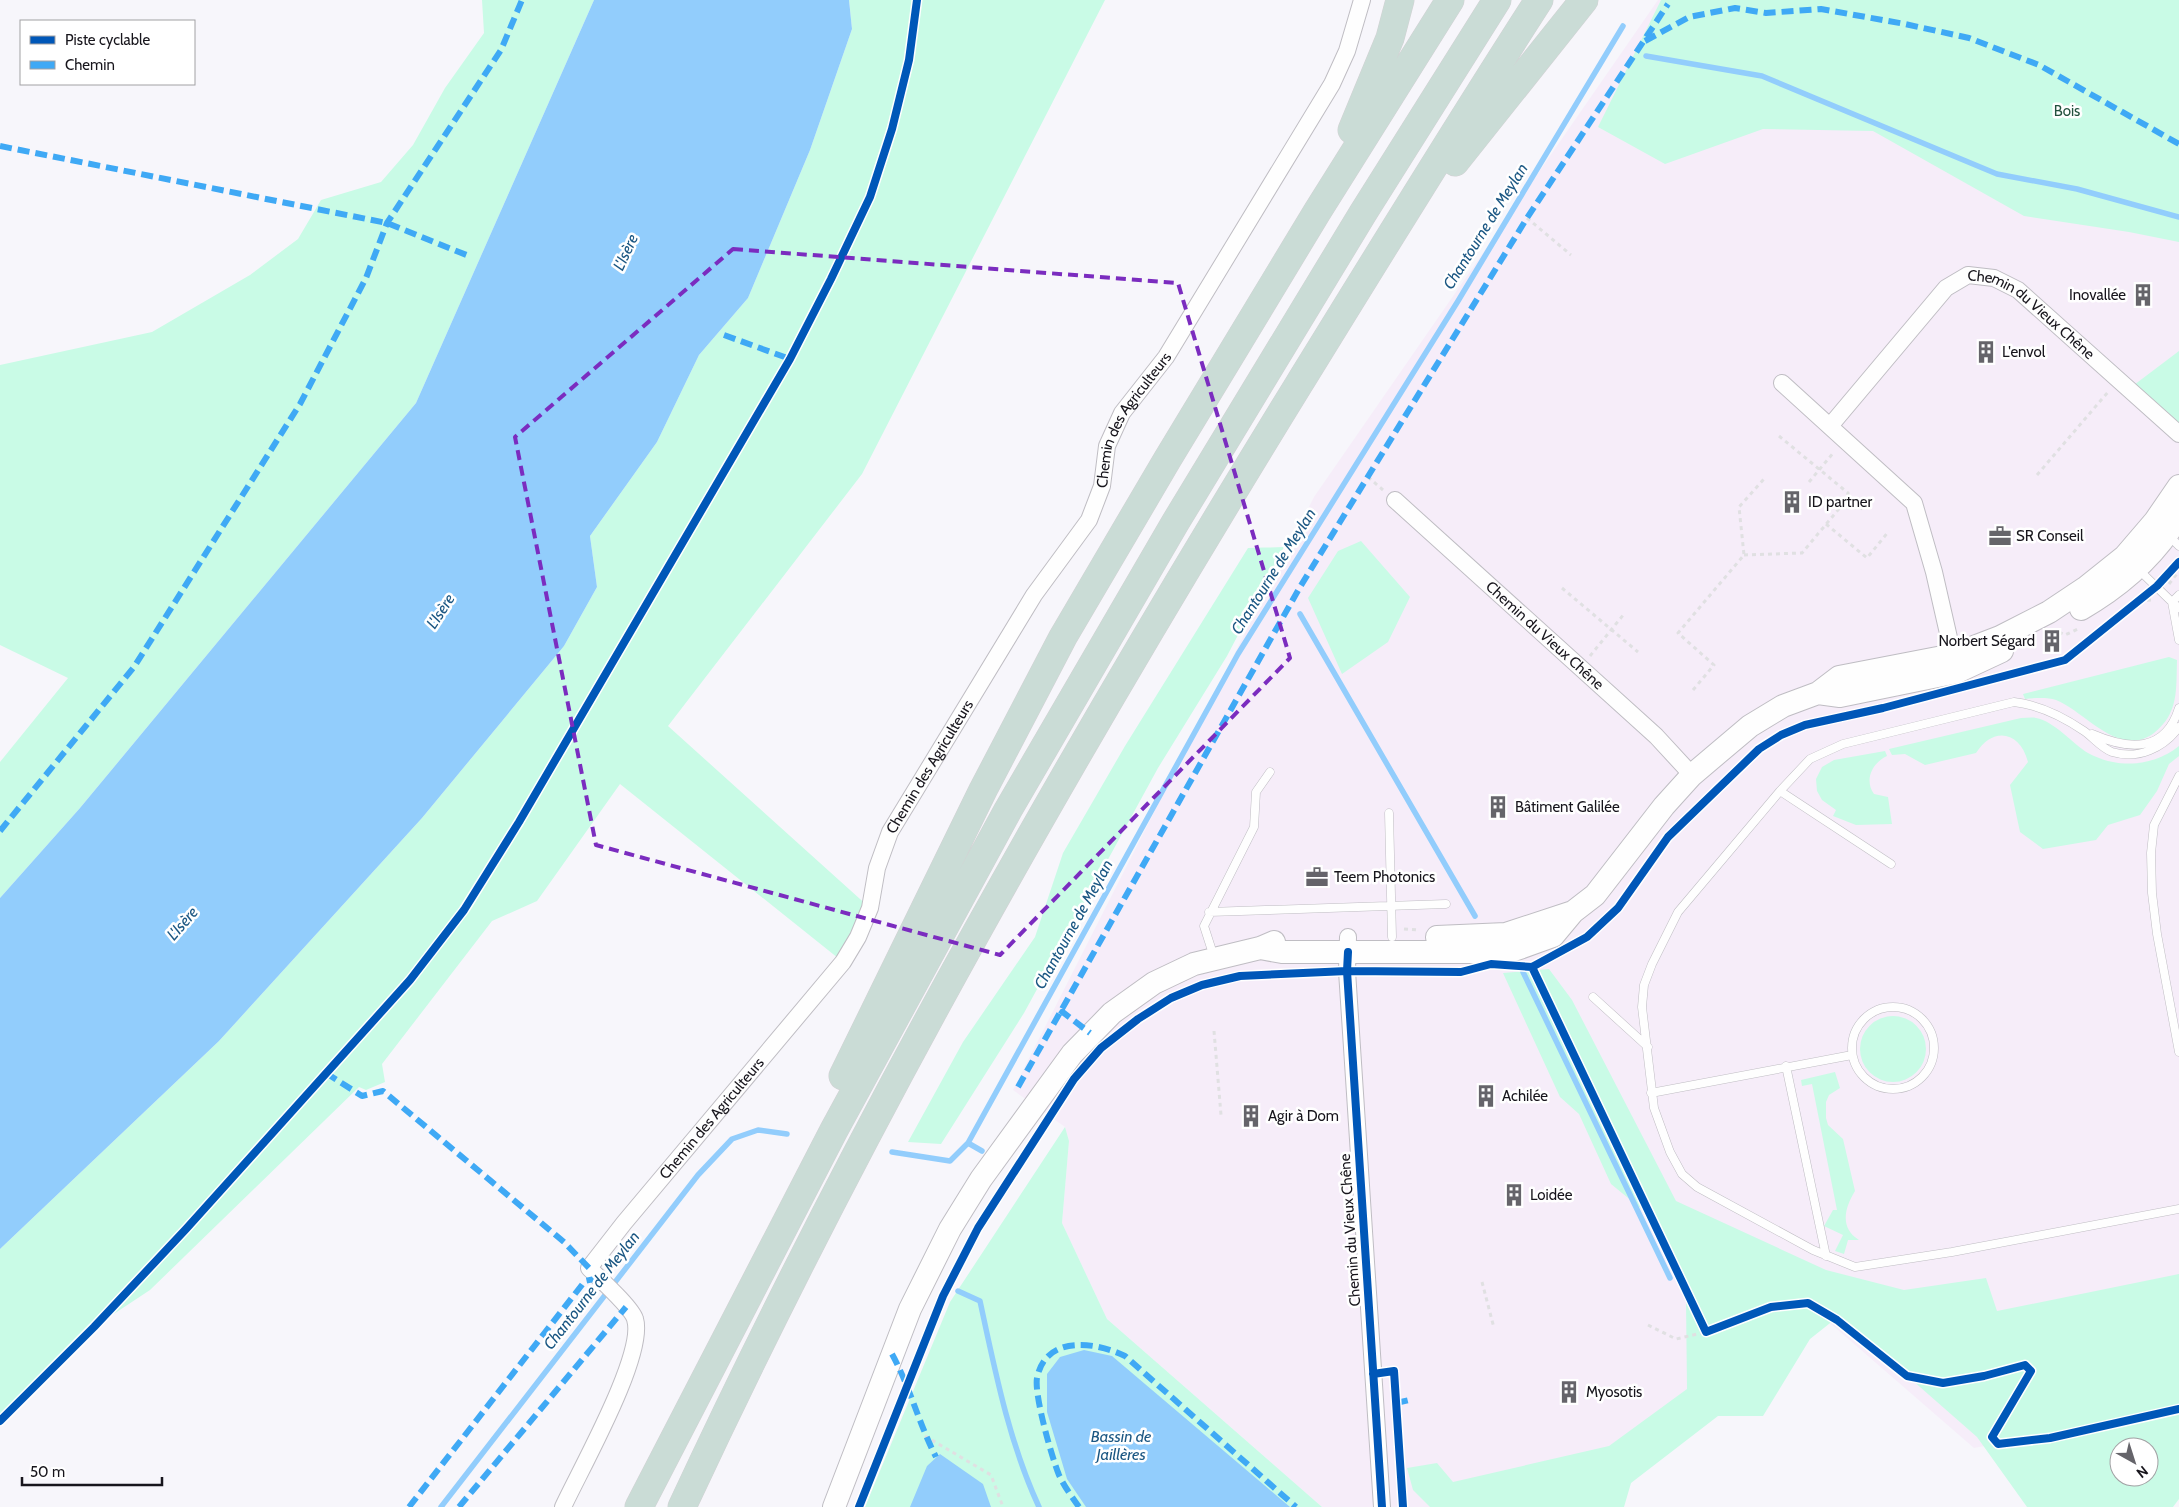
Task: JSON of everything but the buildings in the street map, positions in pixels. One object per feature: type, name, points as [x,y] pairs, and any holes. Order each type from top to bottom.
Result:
[{"type":"highway","points":[[1317,212],[1390,38],[1400,0]]},
{"type":"highway","points":[[637,1507],[904,947],[983,790],[1073,620],[1166,460],[1317,212],[1450,0]]},
{"type":"highway","points":[[637,1507],[843,1113],[1022,785],[1099,651],[1252,395],[1497,0]]},
{"type":"highway","points":[[682,1507],[778,1310],[870,1130],[1024,846],[1226,503],[1371,266],[1539,0]]},
{"type":"highway","points":[[1371,266],[1584,0]]},
{"type":"main road","points":[[1348,944],[1489,952],[1514,950],[1554,936],[1573,912],[1595,895],[1664,806],[1692,775],[1750,726],[1783,706],[1818,693],[1839,677],[1955,663],[2053,626],[2087,606],[2132,562],[2170,530],[2179,486]]},
{"type":"main road","points":[[834,1507],[892,1354],[927,1274],[950,1229],[981,1179],[1066,1062],[1090,1033],[1132,997],[1154,983],[1188,967],[1215,958],[1260,948],[1282,952],[1392,937],[1457,937],[1506,934],[1573,912]]},
{"type":"street","name":"Chemin des Agriculteurs","points":[[563,1507],[626,1377],[637,1336],[635,1317],[589,1268],[843,962],[858,936],[870,908],[876,868],[890,832],[1034,595],[1089,520],[1102,486],[1107,446],[1122,413],[1166,357],[1332,84],[1347,51],[1362,0]]},
{"type":"street","name":"Chemin du Vieux Chêne","points":[[1830,426],[1946,288],[1968,275],[1994,278],[2018,290],[2179,434]]},
{"type":"street","points":[[1782,383],[1914,503],[1934,572],[1955,663]]},
{"type":"street","name":"Chemin du Vieux Chêne","points":[[1395,500],[1656,736],[1692,775]]},
{"type":"street","name":"Chemin du Vieux Chêne","points":[[1348,944],[1347,970],[1382,1507]]},
{"type":"lane","points":[[2132,562],[2179,608]]},
{"type":"lane","points":[[2172,602],[2179,595]]},
{"type":"lane","points":[[2172,602],[2179,640]]},
{"type":"lane","points":[[2179,708],[2174,724],[2162,736],[2149,743],[2122,745],[2085,731],[2035,704],[2014,702],[1843,744],[1810,759],[1780,791],[1678,912],[1652,964],[1644,985],[1642,1007],[1648,1047],[1651,1093],[1670,1152],[1682,1174],[1696,1187],[1744,1214],[1826,1256],[1855,1267],[1952,1252],[2179,1209]]},
{"type":"lane","points":[[2085,731],[2111,751],[2129,755],[2149,751],[2171,738],[2179,727]]},
{"type":"lane","points":[[1215,958],[1204,926],[1209,912],[1254,827],[1256,792],[1270,772]]},
{"type":"lane","points":[[2179,776],[2154,825],[2151,853],[2152,893],[2157,934],[2179,1052]]},
{"type":"lane","points":[[1780,791],[1891,864]]},
{"type":"lane","points":[[1389,813],[1392,937]]},
{"type":"lane","points":[[1209,912],[1446,904]]},
{"type":"lane","points":[[1593,997],[1648,1047]]},
{"type":"lane","points":[[1890,1007],[1903,1008],[1916,1014],[1926,1022],[1932,1034],[1935,1048],[1933,1062],[1926,1074],[1916,1083],[1904,1089],[1890,1090],[1871,1083],[1856,1068],[1852,1056],[1852,1042],[1856,1029],[1870,1014],[1890,1007]]},
{"type":"lane","points":[[1651,1093],[1786,1066],[1852,1056]]},
{"type":"lane","points":[[1786,1066],[1826,1256]]},
{"type":"path","points":[[1528,218],[1571,255]]},
{"type":"path","points":[[2037,475],[2119,380]]},
{"type":"path","points":[[1779,436],[1848,493],[1848,498],[1865,511]]},
{"type":"path","points":[[1809,482],[1845,440]]},
{"type":"path","points":[[1744,555],[1739,507],[1764,479]]},
{"type":"path","points":[[1693,690],[1714,665],[1678,632],[1744,555],[1802,552],[1848,498]]},
{"type":"path","points":[[1826,524],[1867,558],[1889,531]]},
{"type":"path","points":[[2126,611],[2156,586],[2179,562]]},
{"type":"path","points":[[1562,588],[1638,652]]},
{"type":"path","points":[[1580,667],[1624,614]]},
{"type":"path","points":[[1214,1031],[1221,1115]]},
{"type":"path","points":[[1482,1282],[1494,1328]]},
{"type":"path","points":[[1648,1326],[1676,1339],[1706,1332]]},
{"type":"path","points":[[925,1436],[991,1475],[1003,1507]]},
{"type":"highlighted area","points":[[733,249],[1178,283],[1290,658],[1000,955],[596,845],[515,437]]},
{"type":"shaded area","points":[[1658,0],[2179,0],[2179,1409],[1974,1448],[1823,1317],[1580,1507],[1322,1507],[1107,1319],[1062,1223],[1069,1141],[1065,1127],[1013,1090],[1314,497]]},
{"type":"green space","points":[[482,0],[594,0],[416,403],[80,808],[0,898],[0,762],[68,678],[0,645],[0,365],[152,332],[250,275],[298,239],[321,200],[381,182],[413,145],[445,88],[484,33]]},
{"type":"green space","points":[[849,0],[1105,0],[862,474],[668,726],[870,908],[843,962],[620,784],[537,901],[492,921],[382,1064],[385,1082],[366,1090],[359,1087],[150,1290],[94,1327],[0,1421],[0,1249],[219,1041],[422,818],[564,646],[597,587],[590,536],[657,442],[699,355],[748,298],[810,150],[852,29]]},
{"type":"green space","name":"Bois","points":[[1661,0],[2179,0],[2179,242],[2129,232],[2024,216],[1873,131],[1763,129],[1665,164],[1598,127]]},
{"type":"green space","points":[[2179,351],[2179,429],[2130,388]]},
{"type":"green space","points":[[1361,541],[1410,597],[1388,642],[1342,674],[1308,598],[1338,551]]},
{"type":"green space","points":[[1284,547],[1227,656],[1158,768],[1024,1013],[941,1144],[908,1142],[963,1042],[1035,937],[1063,853],[1125,746],[1248,548]]},
{"type":"green space","points":[[2169,657],[2177,660],[2176,691],[2172,709],[2162,725],[2154,733],[2141,740],[2128,740],[2103,731],[2056,700],[2045,698],[2025,699],[2023,694]]},
{"type":"green space","points":[[2021,718],[2034,718],[2050,723],[2088,753],[2111,762],[2146,762],[2169,753],[2179,746],[2179,756],[2169,764],[2157,791],[2140,815],[2108,825],[2096,840],[2043,849],[2020,832],[2010,785],[2028,762],[2019,744],[2013,738],[1998,736],[1983,744],[1976,753],[1925,765],[1905,754],[1892,755],[1889,749]]},
{"type":"green space","points":[[1885,751],[1887,756],[1874,767],[1871,772],[1870,783],[1874,794],[1888,797],[1892,824],[1856,825],[1833,816],[1836,810],[1822,800],[1817,791],[1816,779],[1822,767],[1834,760]]},
{"type":"green space","points":[[1549,969],[1572,1000],[1676,1201],[1826,1270],[1904,1290],[1986,1278],[1997,1311],[2179,1274],[2179,1499],[2173,1507],[2027,1507],[1977,1437],[1839,1316],[1810,1339],[1763,1416],[1718,1416],[1631,1483],[1624,1507],[1430,1507],[1413,1490],[1407,1468],[1437,1463],[1453,1482],[1609,1446],[1687,1389],[1686,1300],[1644,1211],[1611,1184],[1579,1114],[1560,1097],[1503,973]]},
{"type":"green space","points":[[1893,1016],[1906,1019],[1916,1026],[1923,1036],[1926,1049],[1923,1062],[1916,1072],[1906,1079],[1893,1082],[1880,1079],[1870,1072],[1863,1062],[1860,1049],[1863,1036],[1870,1026],[1880,1019]]},
{"type":"green space","points":[[1835,1072],[1840,1088],[1829,1095],[1826,1102],[1826,1118],[1828,1125],[1843,1139],[1855,1191],[1847,1210],[1846,1223],[1849,1230],[1859,1240],[1848,1240],[1844,1254],[1835,1251],[1843,1235],[1824,1226],[1833,1210],[1837,1210],[1812,1084],[1802,1086],[1801,1080]]},
{"type":"green space","points":[[1065,1127],[1069,1141],[1062,1223],[1107,1319],[1322,1507],[865,1507],[950,1302]]},
{"type":"water","name":"L'Isère","points":[[594,0],[849,0],[852,29],[810,150],[748,298],[699,355],[657,442],[590,536],[597,587],[564,646],[422,818],[219,1041],[0,1249],[0,898],[80,808],[416,403]]},
{"type":"water","name":"Bassin de Jaillères","points":[[1084,1350],[1112,1356],[1290,1507],[1086,1507],[1067,1479],[1047,1412],[1047,1374],[1060,1357]]},
{"type":"water","points":[[940,1454],[983,1484],[991,1507],[910,1507],[927,1466]]},
{"type":"waterway","name":"Chantourne de Meylan","points":[[892,1152],[950,1161],[968,1143],[1238,654],[1458,301],[1623,26]]},
{"type":"waterway","points":[[1646,56],[1762,76],[1997,174],[2077,189],[2179,217]]},
{"type":"waterway","points":[[1300,614],[1475,916]]},
{"type":"waterway","points":[[1523,972],[1670,1278]]},
{"type":"waterway","name":"Chantourne de Meylan","points":[[441,1507],[698,1175],[732,1139],[758,1130],[787,1134]]},
{"type":"waterway","points":[[968,1143],[982,1151]]},
{"type":"waterway","points":[[958,1291],[980,1301],[997,1380],[1011,1432],[1028,1482],[1039,1507]]},
{"type":"marked path","points":[[0,831],[134,667],[300,404],[366,278],[387,223],[501,50],[522,0]]},
{"type":"marked path","points":[[1018,1087],[1300,587],[1527,218],[1668,4]]},
{"type":"marked path","points":[[1645,41],[1689,17],[1735,8],[1766,13],[1821,9],[1905,24],[1969,38],[2039,65],[2179,144]]},
{"type":"marked path","points":[[0,146],[387,223],[469,256]]},
{"type":"marked path","points":[[724,335],[790,359]]},
{"type":"marked path","points":[[1060,1010],[1090,1033]]},
{"type":"marked path","points":[[326,1073],[362,1096],[383,1091],[564,1242],[589,1268]]},
{"type":"marked path","points":[[409,1507],[585,1281],[599,1278]]},
{"type":"marked path","points":[[459,1507],[626,1307]]},
{"type":"marked path","points":[[1079,1507],[1063,1483],[1056,1467],[1044,1426],[1037,1386],[1037,1378],[1042,1364],[1050,1354],[1061,1348],[1074,1345],[1100,1347],[1125,1356],[1296,1507]]},
{"type":"marked path","points":[[892,1354],[936,1457]]},
{"type":"marked path","points":[[1396,1403],[1409,1400]]},
{"type":"cycle path","points":[[0,1421],[94,1327],[186,1229],[410,980],[464,910],[519,822],[790,359],[831,279],[870,197],[892,129],[909,60],[917,0]]},
{"type":"cycle path","points":[[859,1507],[943,1296],[978,1228],[1074,1079],[1101,1048],[1138,1019],[1171,998],[1202,985],[1240,976],[1347,971],[1461,972],[1491,964],[1532,967],[1587,937],[1618,908],[1668,837],[1759,749],[1781,735],[1805,725],[1883,708],[2065,660],[2157,586],[2179,562]]},
{"type":"cycle path","points":[[1348,952],[1347,971],[1382,1507]]},
{"type":"cycle path","points":[[1532,967],[1706,1332],[1771,1307],[1808,1303],[1837,1320],[1907,1376],[1943,1383],[1984,1376],[2025,1365],[2031,1371],[1992,1437],[1998,1444],[2050,1438],[2179,1409]]},
{"type":"cycle path","points":[[1373,1374],[1394,1371],[1403,1507]]},
{"type":"place","name":"Inovallée","points":[[2143,295]]},
{"type":"place","name":"L'envol","points":[[1986,352]]},
{"type":"place","name":"ID partner","points":[[1792,502]]},
{"type":"place","name":"SR Conseil","points":[[2000,536]]},
{"type":"place","name":"Norbert Ségard","points":[[2052,641]]},
{"type":"place","name":"Bâtiment Galilée","points":[[1498,807]]},
{"type":"place","name":"Teem Photonics","points":[[1317,877]]},
{"type":"place","name":"Achilée","points":[[1486,1096]]},
{"type":"place","name":"Agir à Dom","points":[[1251,1116]]},
{"type":"place","name":"Loidée","points":[[1514,1195]]},
{"type":"place","name":"Myosotis","points":[[1569,1392]]}]
